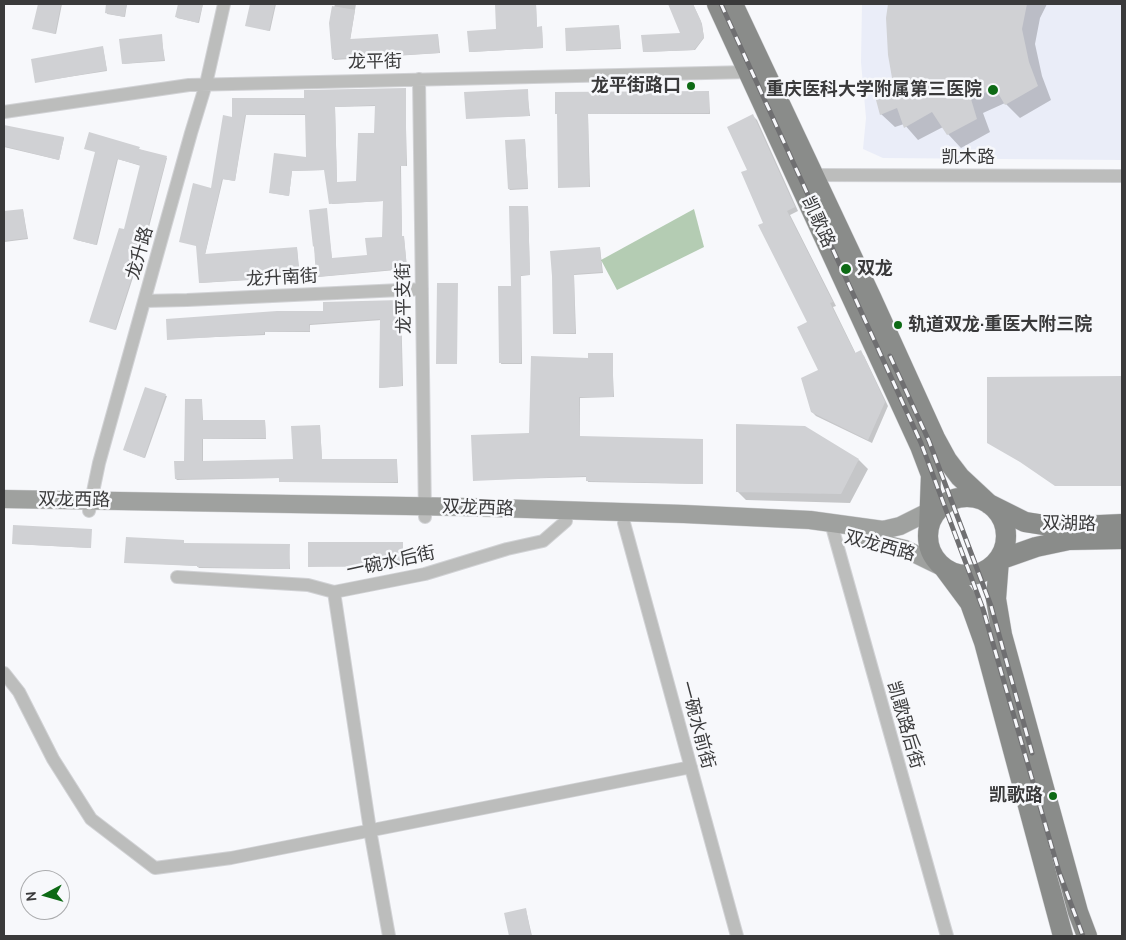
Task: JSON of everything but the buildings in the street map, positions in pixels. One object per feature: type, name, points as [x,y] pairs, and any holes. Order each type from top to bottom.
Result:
[{"type":"main road","name":"凯歌路","points":[[717,4],[920,446],[931,475],[935,514]]},
{"type":"main road","name":"凯歌路","points":[[733,4],[935,438],[947,460],[960,477],[990,504]]},
{"type":"main road","points":[[1063,936],[984,642],[970,604],[930,550],[928,539],[935,514],[956,498],[979,498],[990,504],[998,512],[1004,523],[1006,536],[999,560],[996,599],[1002,635],[1078,912],[1087,936]]},
{"type":"main road","name":"双龙西路","points":[[4,499],[90,506]]},
{"type":"main road","name":"双湖路","points":[[990,504],[1025,522],[1057,527],[1122,524]]},
{"type":"main road","name":"双龙西路","points":[[4,509],[90,506],[694,515],[810,520],[905,549],[944,568]]},
{"type":"main road","name":"双龙西路","points":[[425,512],[566,521],[799,530],[832,528],[883,530],[935,514]]},
{"type":"main road","name":"双湖路","points":[[999,560],[1036,547],[1069,540],[1122,539]]},
{"type":"main road","points":[[944,568],[961,574],[979,574],[999,560]]},
{"type":"street","name":"龙升路","points":[[90,506],[99,464],[144,300],[206,84],[224,4]]},
{"type":"street","name":"龙平街","points":[[4,112],[206,84],[749,72]]},
{"type":"street","name":"龙平支街","points":[[419,79],[425,512]]},
{"type":"street","name":"凯木路","points":[[813,174],[1122,176]]},
{"type":"street","name":"龙升南街","points":[[144,300],[187,300],[422,289]]},
{"type":"street","name":"一碗水后街","points":[[389,936],[370,830],[334,592],[425,574],[543,541],[566,521]]},
{"type":"street","name":"一碗水前街","points":[[624,523],[737,936]]},
{"type":"street","name":"凯歌路后街","points":[[832,528],[947,936]]},
{"type":"street","points":[[177,577],[308,585],[334,592]]},
{"type":"street","points":[[4,673],[19,692],[54,759],[91,819],[155,868],[231,858],[691,767]]},
{"type":"shaded area","name":"重庆医科大学附属第三医院","points":[[862,4],[1122,4],[1122,160],[883,158],[863,149],[866,118],[861,62]]},
{"type":"green space","points":[[694,209],[704,247],[617,290],[601,260]]},
{"type":"railway","points":[[721,4],[921,443],[983,609],[1059,872],[1083,936]]},
{"type":"railway","points":[[890,356],[929,441],[991,606],[1032,753]]},
{"type":"place","name":"龙平街路口","points":[[691,86]]},
{"type":"place","name":"重庆医科大学附属第三医院","points":[[993,90]]},
{"type":"place","name":"双龙","points":[[846,269]]},
{"type":"place","name":"轨道双龙·重医大附三院","points":[[898,325]]},
{"type":"place","name":"凯歌路","points":[[1053,796]]}]
